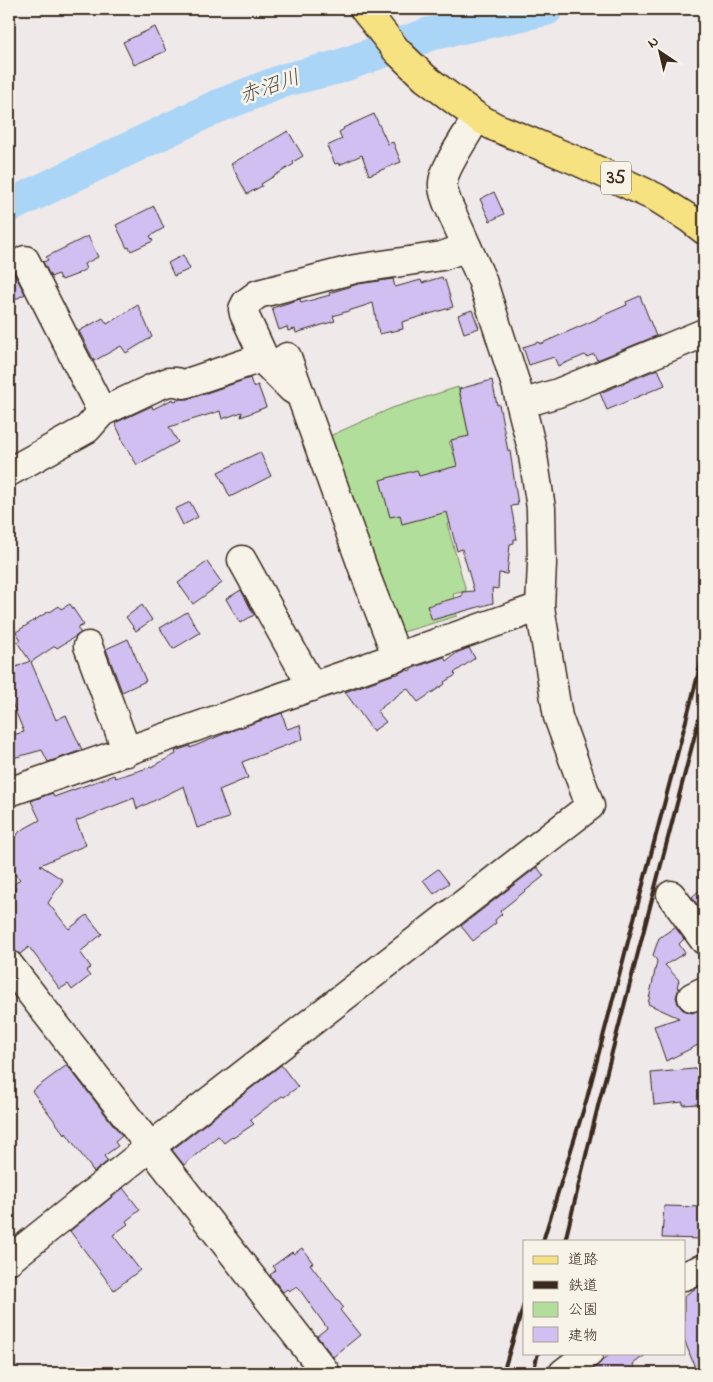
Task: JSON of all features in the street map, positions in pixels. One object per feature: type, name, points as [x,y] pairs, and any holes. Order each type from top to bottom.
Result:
[{"type":"main road","name":"35","points":[[365,11],[396,51],[425,78],[477,117],[494,127],[604,173],[657,198],[704,230]]},
{"type":"street","points":[[11,1255],[590,806],[558,717],[540,607],[542,563],[541,508],[532,449],[516,385],[482,280],[447,202],[442,184],[445,170],[477,117]]},
{"type":"street","points":[[275,357],[244,314],[243,309],[246,303],[258,294],[355,269],[442,256],[467,247]]},
{"type":"street","points":[[25,260],[102,412]]},
{"type":"street","points":[[521,404],[558,394],[704,333]]},
{"type":"street","points":[[275,357],[267,364],[300,394],[364,571],[398,657]]},
{"type":"street","points":[[11,465],[87,429],[102,412],[154,386],[168,382],[184,384],[275,357]]},
{"type":"street","points":[[242,560],[312,687]]},
{"type":"street","points":[[9,792],[540,607]]},
{"type":"street","points":[[88,646],[127,752]]},
{"type":"street","points":[[671,895],[689,928]]},
{"type":"street","points":[[9,965],[326,1373]]},
{"type":"street","points":[[686,1275],[704,1268]]},
{"type":"street","points":[[563,1373],[588,1354]]},
{"type":"green space","points":[[458,387],[470,436],[449,442],[459,467],[467,521],[447,524],[466,591],[453,594],[457,616],[393,635],[323,439],[392,408]]},
{"type":"building","points":[[155,27],[166,51],[134,65],[123,42]]},
{"type":"building","points":[[374,114],[388,144],[393,142],[401,162],[369,175],[362,155],[339,165],[338,163],[335,164],[327,146],[342,139],[339,132],[343,128]]},
{"type":"building","points":[[288,131],[303,156],[293,162],[294,164],[261,184],[262,186],[247,194],[231,164]]},
{"type":"building","points":[[494,192],[504,214],[490,221],[480,199]]},
{"type":"building","points":[[154,206],[164,228],[150,236],[153,241],[131,251],[129,247],[127,248],[116,225]]},
{"type":"building","points":[[88,236],[98,257],[84,264],[86,269],[78,274],[62,280],[58,274],[51,277],[43,262],[48,260],[46,257]]},
{"type":"building","points":[[183,255],[190,269],[174,276],[168,263]]},
{"type":"building","points":[[9,259],[11,267],[25,294],[9,303]]},
{"type":"building","points":[[442,277],[443,281],[445,280],[453,307],[402,322],[403,329],[379,334],[373,303],[333,316],[335,321],[296,333],[295,329],[288,331],[287,327],[279,330],[272,308],[300,299],[301,303],[330,295],[329,293],[358,284],[393,279],[395,287],[421,280],[422,283]]},
{"type":"building","points":[[640,296],[656,336],[597,360],[594,354],[587,357],[585,355],[558,366],[554,357],[529,365],[523,347],[539,342],[540,344],[627,305],[626,302]]},
{"type":"building","points":[[138,305],[152,337],[126,353],[121,346],[94,361],[79,331],[103,318],[107,324]]},
{"type":"building","points":[[472,310],[479,328],[464,333],[458,315]]},
{"type":"building","points":[[658,369],[665,385],[607,410],[600,393]]},
{"type":"building","points":[[250,378],[253,387],[258,385],[266,407],[241,417],[242,412],[222,419],[220,411],[169,427],[178,442],[137,465],[121,439],[115,423],[152,406],[153,409],[173,399],[174,401],[189,399]]},
{"type":"building","points":[[492,380],[497,405],[499,404],[508,451],[510,451],[518,505],[511,506],[517,539],[514,539],[514,543],[510,544],[507,574],[499,573],[498,589],[492,588],[493,603],[432,620],[427,606],[462,596],[462,592],[474,591],[462,549],[457,551],[447,512],[402,524],[400,515],[390,517],[380,480],[417,470],[419,476],[457,466],[451,440],[469,436],[459,389]]},
{"type":"building","points":[[260,452],[271,476],[230,497],[218,472]]},
{"type":"building","points":[[190,502],[198,517],[183,525],[175,509]]},
{"type":"building","points":[[207,562],[222,583],[193,604],[178,583]]},
{"type":"building","points":[[241,590],[254,615],[240,623],[226,599]]},
{"type":"building","points":[[70,604],[84,625],[77,628],[81,633],[57,648],[55,646],[31,662],[56,720],[66,715],[82,750],[48,762],[42,750],[13,758],[9,736],[24,732],[9,696],[9,670],[30,661],[17,642],[21,640],[16,632],[49,611],[59,606],[61,609]]},
{"type":"building","points":[[142,605],[152,620],[136,631],[126,617]]},
{"type":"building","points":[[187,612],[200,633],[173,649],[160,628]]},
{"type":"building","points":[[128,639],[146,681],[122,692],[106,649]]},
{"type":"building","points":[[469,648],[475,658],[454,673],[456,675],[444,682],[445,684],[418,702],[407,688],[377,711],[386,722],[373,731],[345,692],[403,671],[409,671],[444,657],[446,661],[458,652]]},
{"type":"building","points":[[282,713],[287,729],[300,725],[303,739],[242,762],[248,778],[219,790],[229,818],[197,828],[184,786],[137,809],[134,798],[76,821],[86,845],[40,865],[63,880],[48,903],[69,929],[87,915],[102,934],[80,952],[91,967],[86,971],[90,976],[72,990],[68,984],[60,989],[29,947],[20,954],[9,950],[9,895],[16,888],[13,886],[20,879],[9,870],[9,846],[20,831],[40,820],[31,801],[52,793],[54,797],[114,775],[115,778],[151,767],[176,754],[175,751],[190,746],[190,748]]},
{"type":"building","points":[[537,867],[544,876],[500,911],[502,914],[495,920],[496,923],[473,941],[461,926]]},
{"type":"building","points":[[438,869],[449,883],[434,894],[423,880]]},
{"type":"building","points":[[704,886],[704,914],[692,897]]},
{"type":"building","points":[[675,927],[684,939],[679,944],[685,953],[665,965],[679,980],[676,997],[678,1004],[683,1010],[692,1013],[704,1008],[704,1042],[666,1061],[654,1026],[679,1018],[648,1004],[657,961],[653,955],[659,938]]},
{"type":"building","points":[[67,1065],[122,1136],[115,1142],[118,1146],[104,1156],[108,1161],[94,1172],[32,1091]]},
{"type":"building","points":[[281,1065],[298,1087],[284,1097],[282,1096],[250,1120],[254,1124],[224,1143],[218,1136],[184,1165],[172,1150]]},
{"type":"building","points":[[704,1068],[704,1097],[699,1098],[699,1104],[683,1105],[683,1102],[654,1105],[651,1073]]},
{"type":"building","points":[[123,1188],[140,1210],[126,1221],[128,1224],[113,1235],[140,1270],[114,1290],[70,1231]]},
{"type":"building","points":[[664,1206],[704,1207],[704,1239],[662,1238]]},
{"type":"building","points":[[302,1248],[313,1263],[310,1264],[343,1307],[340,1310],[360,1335],[333,1357],[317,1336],[327,1328],[297,1286],[283,1292],[270,1275],[276,1270],[273,1266],[292,1252],[294,1254]]},
{"type":"building","points":[[704,1285],[704,1373],[697,1373],[686,1344],[686,1295]]},
{"type":"building","points":[[610,1354],[647,1354],[633,1364],[635,1368],[627,1373],[588,1373]]},
{"type":"waterway","name":"赤沼川","points":[[9,206],[216,107],[285,80],[338,67],[430,34],[546,9]]},
{"type":"railway","points":[[543,1240],[587,1098],[704,652]]},
{"type":"railway","points":[[565,1240],[599,1102],[704,700]]},
{"type":"railway","points":[[503,1373],[523,1307]]},
{"type":"railway","points":[[533,1373],[538,1354]]}]
